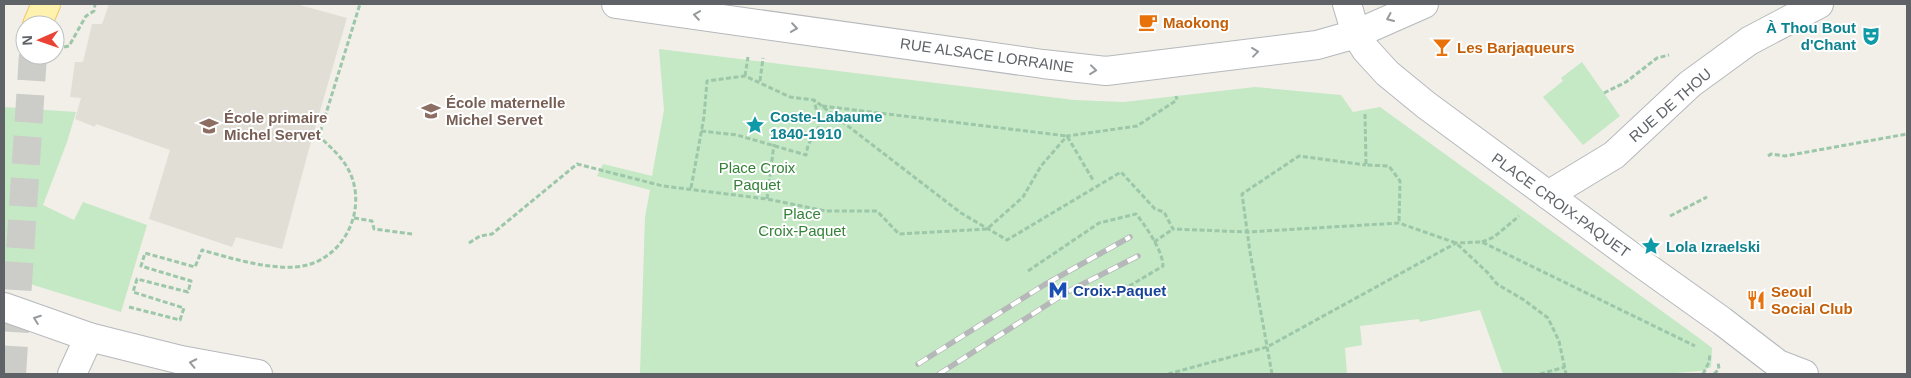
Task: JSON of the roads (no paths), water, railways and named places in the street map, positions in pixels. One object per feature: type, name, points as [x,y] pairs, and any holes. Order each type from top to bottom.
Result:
[{"type":"street","name":"RUE ALSACE LORRAINE","points":[[616,4],[746,13],[1043,64],[1106,71],[1317,45],[1356,34],[1424,4]]},
{"type":"street","name":"PLACE CROIX-PAQUET","points":[[1347,4],[1356,34],[1366,50],[1387,73],[1548,195],[1722,320],[1775,369],[1804,374]]},
{"type":"street","name":"RUE DE THOU","points":[[1548,195],[1614,155],[1690,84],[1749,41],[1819,4]]},
{"type":"street","points":[[4,307],[89,337],[181,360],[258,374]]},
{"type":"street","points":[[72,374],[89,337]]},
{"type":"tunnel","points":[[12,374],[32,65]]},
{"type":"railway","points":[[918,364],[1044,285],[1130,237]]},
{"type":"railway","points":[[939,374],[1067,292],[1138,256]]},
{"type":"place","name":"Maokong","points":[[1148,22]]},
{"type":"place","name":"À Thou Bout d'Chant","points":[[1871,36]]},
{"type":"place","name":"Les Barjaqueurs","points":[[1442,47]]},
{"type":"place","name":"École maternelle Michel Servet","points":[[431,111]]},
{"type":"place","name":"Coste-Labaume 1840-1910","points":[[755,125]]},
{"type":"place","name":"École primaire Michel Servet","points":[[209,126]]},
{"type":"place","name":"Lola Izraelski","points":[[1651,246]]},
{"type":"place","name":"Croix-Paquet","points":[[1058,290]]},
{"type":"place","name":"Seoul Social Club","points":[[1756,300]]},
{"type":"park label","name":"Place Croix Paquet","points":[[757,176]]},
{"type":"park label","name":"Place Croix-Paquet","points":[[802,222]]}]
